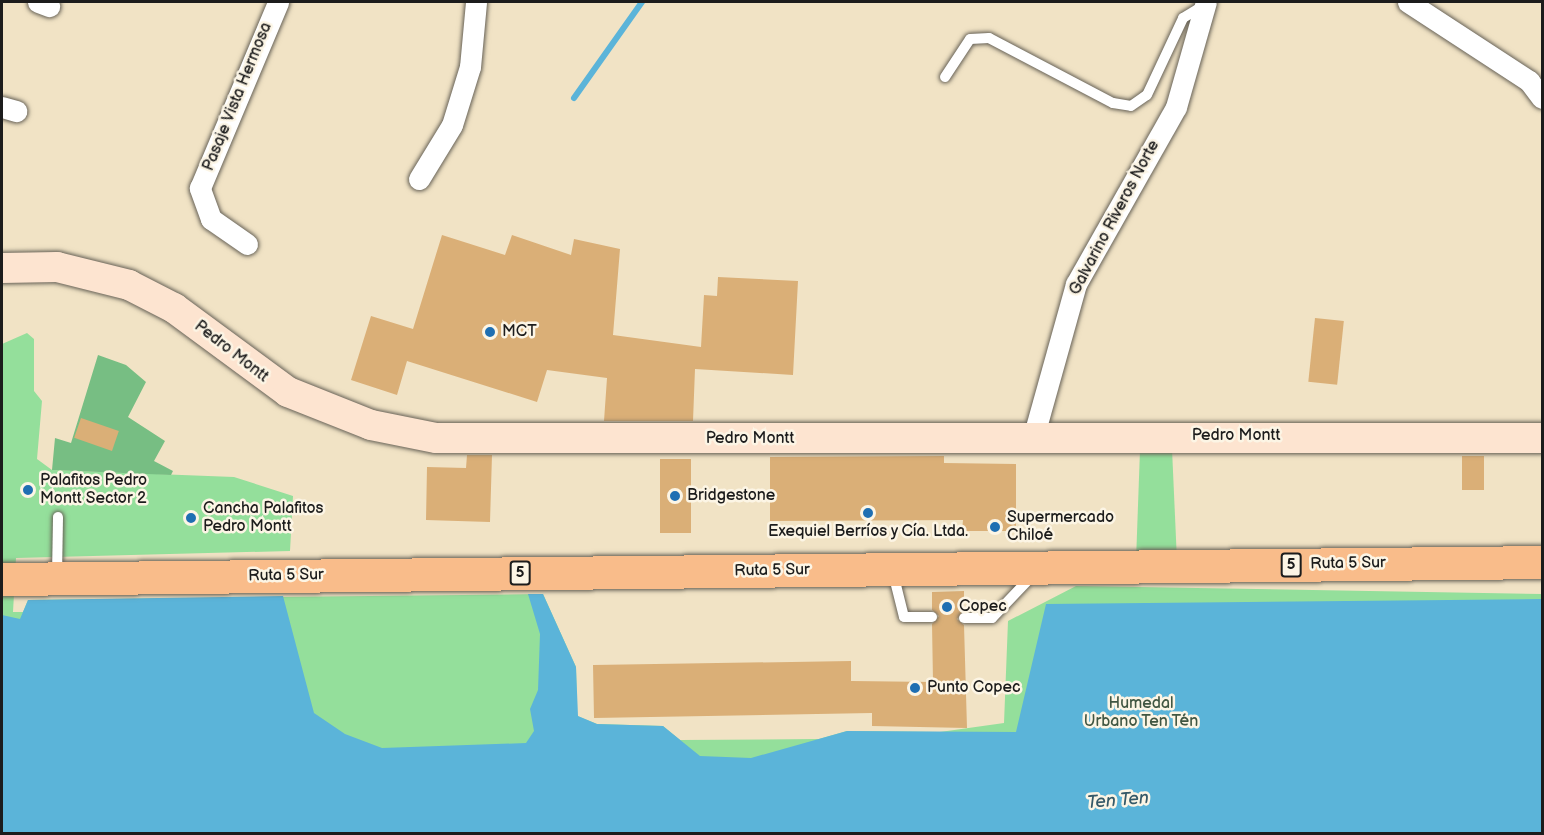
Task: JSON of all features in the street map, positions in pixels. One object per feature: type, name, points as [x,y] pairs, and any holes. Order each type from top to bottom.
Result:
[{"type":"highway","name":"Ruta 5 Sur","points":[[2,579],[1542,562]]},
{"type":"street","name":"Pasaje Vista Hermosa","points":[[247,244],[211,219],[200,188],[278,2]]},
{"type":"street","points":[[419,179],[452,125],[470,66],[476,2]]},
{"type":"street","points":[[1408,2],[1529,81],[1542,98]]},
{"type":"street","name":"Galvarino Riveros Norte","points":[[1033,438],[1076,284],[1176,107],[1206,3]]},
{"type":"street","name":"Pedro Montt","points":[[2,268],[57,267],[129,285],[174,308],[288,392],[342,416],[404,433],[469,441],[1542,438]]},
{"type":"lane","points":[[945,77],[970,39],[989,38],[1118,106],[1131,106],[1147,95],[1183,18],[1206,3]]},
{"type":"lane","points":[[57,578],[58,518]]},
{"type":"lane","points":[[964,618],[992,618],[1039,568]]},
{"type":"lane","points":[[892,569],[904,617],[932,617]]},
{"type":"green space","name":"Humedal Urbano Ten Tén","points":[[27,333],[34,339],[34,391],[42,401],[37,459],[52,470],[234,477],[293,496],[290,551],[16,558],[13,612],[23,612],[28,600],[543,594],[576,667],[577,716],[597,724],[663,726],[680,740],[819,739],[847,731],[940,732],[1004,723],[1008,621],[1076,586],[1542,594],[1542,833],[2,834],[2,344]]},
{"type":"green space","points":[[98,355],[126,365],[146,382],[128,417],[165,441],[154,461],[173,471],[171,475],[52,470],[55,438],[71,443]]},
{"type":"green space","points":[[1172,449],[1177,561],[1136,561],[1140,450]]},
{"type":"water","name":"Humedal Urbano Ten Tén","points":[[528,594],[543,594],[576,667],[578,716],[597,724],[663,726],[700,756],[751,758],[847,731],[1016,732],[1046,604],[1542,599],[1542,833],[2,833],[2,615],[20,619],[28,600],[283,596],[314,713],[345,734],[382,748],[526,743],[534,731],[530,709],[538,690],[540,634]]},
{"type":"building","name":"MCT","points":[[442,235],[505,255],[512,235],[571,255],[574,239],[620,249],[613,335],[701,347],[704,295],[717,296],[718,277],[798,281],[793,375],[695,369],[693,421],[604,421],[607,378],[547,370],[537,402],[407,361],[397,395],[351,380],[371,316],[413,329]]},
{"type":"building","points":[[1315,318],[1344,321],[1337,385],[1308,382]]},
{"type":"building","points":[[81,418],[119,431],[112,451],[74,438]]},
{"type":"building","points":[[467,455],[492,455],[490,522],[426,520],[427,467],[466,468]]},
{"type":"building","points":[[944,456],[944,463],[1016,464],[1016,531],[962,531],[963,520],[770,521],[770,457]]},
{"type":"building","points":[[1462,456],[1484,456],[1484,490],[1462,490]]},
{"type":"building","name":"Bridgestone","points":[[660,459],[691,459],[691,533],[660,533]]},
{"type":"building","points":[[964,591],[964,611],[957,619],[964,625],[967,728],[872,726],[872,713],[594,718],[593,665],[851,661],[851,681],[933,682],[932,624],[939,616],[932,610],[932,592]]},
{"type":"waterway","points":[[574,98],[642,2]]},
{"type":"place","name":"MCT","points":[[490,332]]},
{"type":"place","name":"Palafitos Pedro Montt Sector 2","points":[[28,490]]},
{"type":"place","name":"Bridgestone","points":[[675,496]]},
{"type":"place","name":"Exequiel Berríos y Cía. Ltda.","points":[[868,513]]},
{"type":"place","name":"Cancha Palafitos Pedro Montt","points":[[191,518]]},
{"type":"place","name":"Supermercado Chiloé","points":[[995,527]]},
{"type":"place","name":"Copec","points":[[947,607]]},
{"type":"place","name":"Punto Copec","points":[[915,688]]},
{"type":"water label","name":"Ten Ten","points":[[1118,801]]}]
